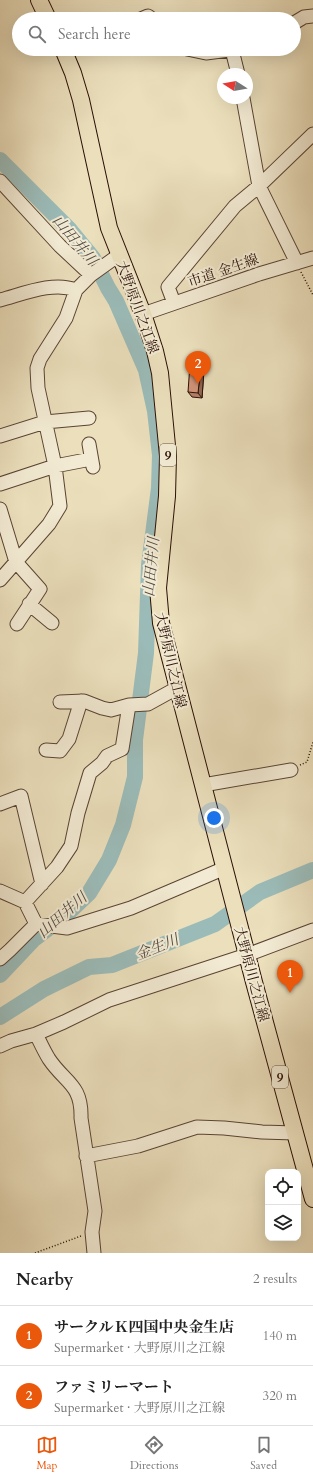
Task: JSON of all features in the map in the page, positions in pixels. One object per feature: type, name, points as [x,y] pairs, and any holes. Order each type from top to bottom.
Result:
[{"type":"main road","points":[[39,0],[45,12]]},
{"type":"main road","name":"大野原川之江線","points":[[67,56],[81,100],[105,213],[113,260],[143,314],[160,372],[168,456],[168,496],[159,573],[159,606],[161,623],[247,955],[313,1199]]},
{"type":"street","points":[[301,19],[313,16]]},
{"type":"street","points":[[235,56],[237,68]]},
{"type":"street","points":[[244,104],[259,186],[297,263]]},
{"type":"street","points":[[174,303],[168,287],[235,206],[259,186],[313,134]]},
{"type":"street","points":[[0,181],[60,246],[91,275]]},
{"type":"street","name":"市道 金生線","points":[[143,314],[259,274],[313,258]]},
{"type":"street","points":[[0,580],[49,524],[60,506],[55,466],[38,388],[37,368],[40,359],[66,318],[76,290],[91,275],[113,260]]},
{"type":"street","points":[[0,300],[53,286],[68,286],[76,290]]},
{"type":"street","points":[[0,436],[45,422],[89,419]]},
{"type":"street","points":[[0,484],[55,466],[92,463],[89,444]]},
{"type":"street","points":[[0,509],[16,562],[40,589],[17,624]]},
{"type":"street","points":[[29,604],[52,623]]},
{"type":"street","points":[[60,702],[81,701],[111,710],[129,705],[148,704],[177,688]]},
{"type":"street","points":[[46,750],[60,752],[69,739],[81,701]]},
{"type":"street","points":[[25,902],[57,867],[71,846],[78,813],[90,774],[107,756],[122,749],[129,705]]},
{"type":"street","points":[[203,786],[291,770]]},
{"type":"street","points":[[0,804],[21,796],[42,884]]},
{"type":"street","points":[[36,924],[67,928],[131,908],[225,868]]},
{"type":"street","points":[[0,891],[25,902],[36,924]]},
{"type":"street","points":[[0,959],[36,924]]},
{"type":"street","points":[[0,1046],[11,1041],[36,1034],[109,1000],[247,955],[313,930]]},
{"type":"street","points":[[36,1034],[50,1060],[76,1091],[82,1106],[81,1118],[95,1211],[92,1232],[94,1253]]},
{"type":"street","points":[[86,1156],[138,1146],[197,1127],[295,1133]]},
{"type":"path","points":[[297,263],[313,295]]},
{"type":"path","points":[[291,770],[307,762],[313,742]]},
{"type":"path","points":[[35,1253],[92,1232]]},
{"type":"building","points":[[190,364],[201,365],[198,393],[188,392]]},
{"type":"waterway","name":"山田井川","points":[[0,160],[70,230],[93,258],[116,301],[146,370],[155,411],[160,455],[159,488],[149,565],[146,653],[135,740],[135,777],[123,825],[109,860],[89,893],[66,915],[34,939],[0,975]]},
{"type":"waterway","name":"金生川","points":[[0,1017],[44,989],[89,967],[112,965],[215,924],[260,892],[313,870]]},
{"type":"place","name":"ファミリーマート","points":[[198,384]]},
{"type":"place","name":"サークルＫ四国中央金生店","points":[[290,993]]}]
